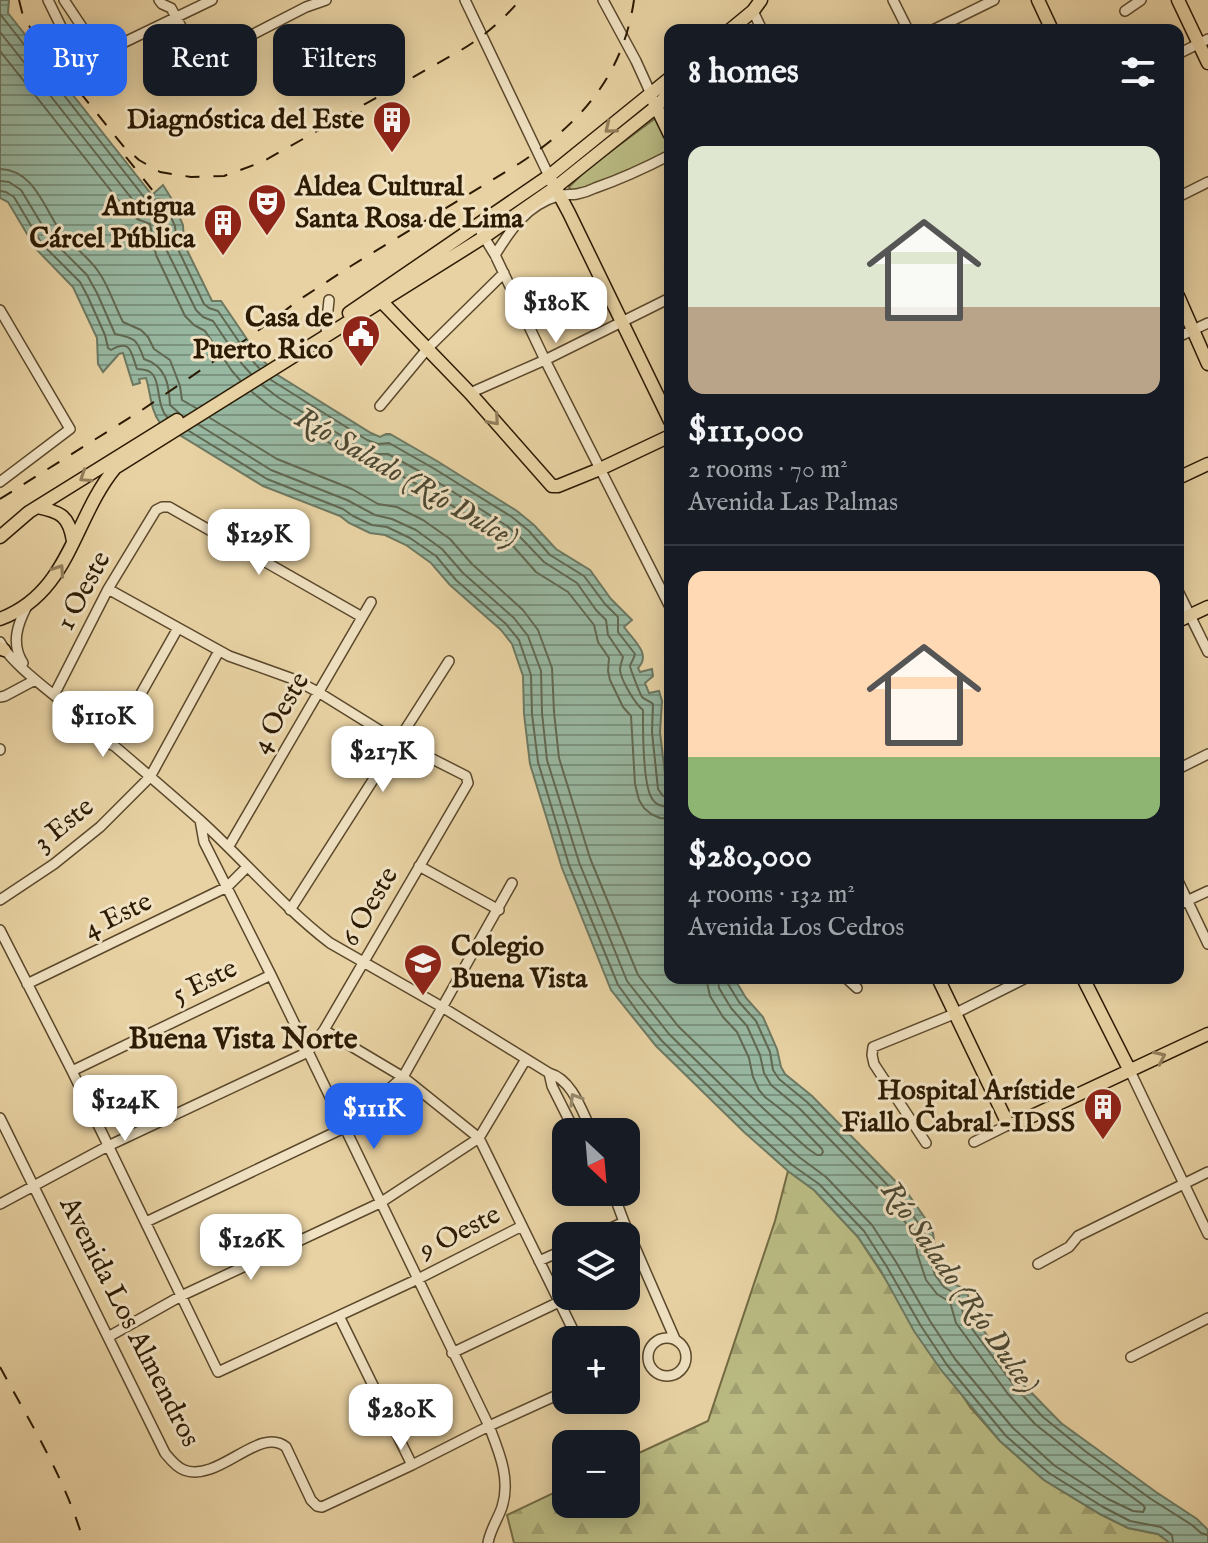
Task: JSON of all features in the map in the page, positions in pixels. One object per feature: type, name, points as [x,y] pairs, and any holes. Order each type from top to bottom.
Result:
[{"type":"main road","points":[[737,24],[761,0]]},
{"type":"main road","points":[[1038,0],[1049,24]]},
{"type":"main road","points":[[1178,0],[1203,42],[1208,63]]},
{"type":"main road","points":[[0,537],[29,512],[153,440],[555,186],[653,101],[664,86]]},
{"type":"main road","points":[[653,101],[664,95]]},
{"type":"main road","points":[[653,101],[664,123]]},
{"type":"main road","points":[[555,186],[664,408]]},
{"type":"main road","points":[[270,366],[382,302],[481,231]]},
{"type":"main road","points":[[382,302],[470,393],[551,485],[600,469],[664,439]]},
{"type":"main road","points":[[1184,309],[1208,364]]},
{"type":"main road","points":[[0,619],[29,604],[56,576],[96,493],[115,468],[153,440]]},
{"type":"main road","points":[[1184,475],[1208,464]]},
{"type":"main road","points":[[37,507],[65,517],[71,527],[73,541]]},
{"type":"main road","points":[[1184,619],[1208,607]]},
{"type":"main road","points":[[941,984],[1007,1122],[1011,1124],[1208,1034]]},
{"type":"main road","points":[[1086,984],[1130,1071]]},
{"type":"street","points":[[48,0],[60,24]]},
{"type":"street","points":[[64,0],[100,54],[212,0]]},
{"type":"street","points":[[159,0],[162,4],[171,4],[198,58],[205,59],[306,7],[326,0]]},
{"type":"street","points":[[465,0],[555,186],[574,195],[610,183],[664,158]]},
{"type":"street","points":[[603,0],[636,61],[653,101]]},
{"type":"street","points":[[893,0],[905,24]]},
{"type":"street","points":[[945,24],[994,0]]},
{"type":"street","points":[[1125,11],[1141,0]]},
{"type":"street","points":[[753,11],[759,24]]},
{"type":"street","points":[[1184,51],[1203,42]]},
{"type":"street","points":[[1184,194],[1208,182]]},
{"type":"street","points":[[495,255],[514,225],[555,186]]},
{"type":"street","points":[[481,231],[664,595]]},
{"type":"street","points":[[380,406],[428,348],[504,273]]},
{"type":"street","points":[[326,329],[329,300]]},
{"type":"street","points":[[470,393],[664,301]]},
{"type":"street","points":[[0,310],[70,429],[0,482]]},
{"type":"street","points":[[1184,334],[1208,323]]},
{"type":"street","name":"1 Oeste","points":[[54,695],[108,589],[156,510],[162,507],[169,507],[362,617]]},
{"type":"street","points":[[108,589],[219,651],[293,679],[318,692],[397,741]]},
{"type":"street","name":"4 Oeste","points":[[229,846],[371,602]]},
{"type":"street","points":[[29,604],[16,629],[16,640],[18,655],[32,676]]},
{"type":"street","points":[[1184,619],[1208,652]]},
{"type":"street","points":[[112,745],[178,628]]},
{"type":"street","points":[[1,646],[229,846],[290,910],[330,943],[558,1076],[575,1095],[586,1118]]},
{"type":"street","name":"3 Este","points":[[1,898],[54,864],[100,827],[150,777],[219,651]]},
{"type":"street","points":[[290,910],[449,661]]},
{"type":"street","points":[[0,697],[32,676]]},
{"type":"street","name":"6 Oeste","points":[[308,1052],[324,1030],[468,783],[466,776],[397,741]]},
{"type":"street","points":[[1184,766],[1208,754]]},
{"type":"street","points":[[200,820],[204,842],[489,1426],[505,1475],[504,1499],[488,1543]]},
{"type":"street","points":[[419,866],[499,910]]},
{"type":"street","name":"4 Este","points":[[27,984],[227,887],[247,867]]},
{"type":"street","points":[[146,1222],[344,1128],[403,1077],[512,883]]},
{"type":"street","points":[[1184,903],[1208,891]]},
{"type":"street","points":[[1184,905],[1208,944]]},
{"type":"street","points":[[0,930],[181,1296]]},
{"type":"street","name":"5 Este","points":[[72,1071],[271,975]]},
{"type":"street","points":[[853,984],[857,988]]},
{"type":"street","points":[[926,1143],[874,1064],[873,1047],[954,1014],[1014,984]]},
{"type":"street","points":[[324,1030],[403,1077],[479,1138],[552,1288]]},
{"type":"street","points":[[0,1204],[108,1146],[308,1052]]},
{"type":"street","points":[[108,1337],[181,1296],[380,1203],[479,1138],[526,1059]]},
{"type":"street","points":[[1130,1071],[1208,1234]]},
{"type":"street","points":[[549,1073],[568,1118]]},
{"type":"street","name":"Avenida Los Almendros","points":[[0,1118],[165,1453],[173,1463],[183,1470],[200,1472],[215,1469],[260,1444],[280,1442],[286,1447],[311,1500],[317,1506],[328,1506],[412,1465]]},
{"type":"street","points":[[974,1142],[1011,1124]]},
{"type":"street","points":[[1038,1264],[1069,1247],[1078,1236],[1208,1172]]},
{"type":"street","points":[[618,1206],[624,1222]]},
{"type":"street","name":"9 Oeste","points":[[181,1296],[218,1372],[418,1279],[522,1226]]},
{"type":"street","points":[[539,1261],[552,1255]]},
{"type":"street","points":[[640,1259],[675,1339],[686,1353],[683,1367],[675,1374],[662,1375],[650,1366],[649,1352],[658,1340],[675,1339]]},
{"type":"street","points":[[452,1353],[552,1305]]},
{"type":"street","points":[[339,1316],[412,1465],[552,1397]]},
{"type":"street","points":[[1131,1357],[1208,1318]]},
{"type":"green space","points":[[657,117],[664,131],[664,154],[583,191],[572,193],[569,187],[587,169]]},
{"type":"green space","points":[[788,1171],[814,1190],[858,1237],[970,1407],[1000,1441],[1044,1480],[1100,1514],[1128,1528],[1158,1534],[1170,1543],[514,1543],[507,1515],[552,1494],[552,1518],[640,1518],[640,1453],[708,1421],[775,1221]]},
{"type":"water","name":"Río Salado (Río Dulce)","points":[[0,0],[9,0],[8,13],[24,33],[24,96],[74,96],[152,195],[163,185],[183,225],[184,244],[212,301],[221,301],[257,354],[276,374],[371,433],[380,437],[390,434],[517,511],[556,549],[590,570],[611,599],[632,620],[624,627],[642,652],[642,663],[638,668],[640,672],[652,669],[653,676],[645,683],[649,693],[659,691],[662,701],[664,984],[738,984],[763,1017],[785,1074],[812,1096],[908,1194],[933,1233],[941,1270],[949,1281],[964,1289],[970,1312],[1022,1383],[1061,1423],[1197,1519],[1208,1530],[1208,1543],[1170,1543],[1158,1534],[1128,1528],[1044,1480],[1000,1441],[941,1370],[858,1237],[814,1190],[744,1132],[656,1046],[611,990],[562,868],[530,764],[523,676],[512,644],[501,630],[450,585],[431,563],[406,545],[385,535],[370,533],[340,516],[263,486],[160,423],[152,407],[146,378],[139,379],[140,383],[133,385],[123,353],[103,372],[98,364],[97,338],[73,287],[36,249],[8,202],[0,198]]},
{"type":"railway","points":[[19,0],[23,16],[37,39],[124,147],[160,172],[191,177],[224,176],[262,162],[465,48],[490,30],[520,0]]},
{"type":"railway","points":[[0,499],[142,410],[351,266],[542,147],[580,113],[609,74],[620,51],[634,0]]},
{"type":"railway","points":[[126,157],[153,191]]},
{"type":"railway","points":[[0,1367],[58,1475],[84,1543]]},
{"type":"place","name":"Diagnóstica del Este","points":[[392,154]]},
{"type":"place","name":"Aldea Cultural Santa Rosa de Lima","points":[[267,237]]},
{"type":"place","name":"Antigua Cárcel Pública","points":[[223,257]]},
{"type":"place","name":"Casa de Puerto Rico","points":[[361,368]]},
{"type":"place","name":"Colegio Buena Vista","points":[[423,997]]},
{"type":"place","name":"Hospital Arístide Fiallo Cabral -IDSS","points":[[1103,1141]]},
{"type":"district","name":"Buena Vista Norte","points":[[243,1040]]}]
